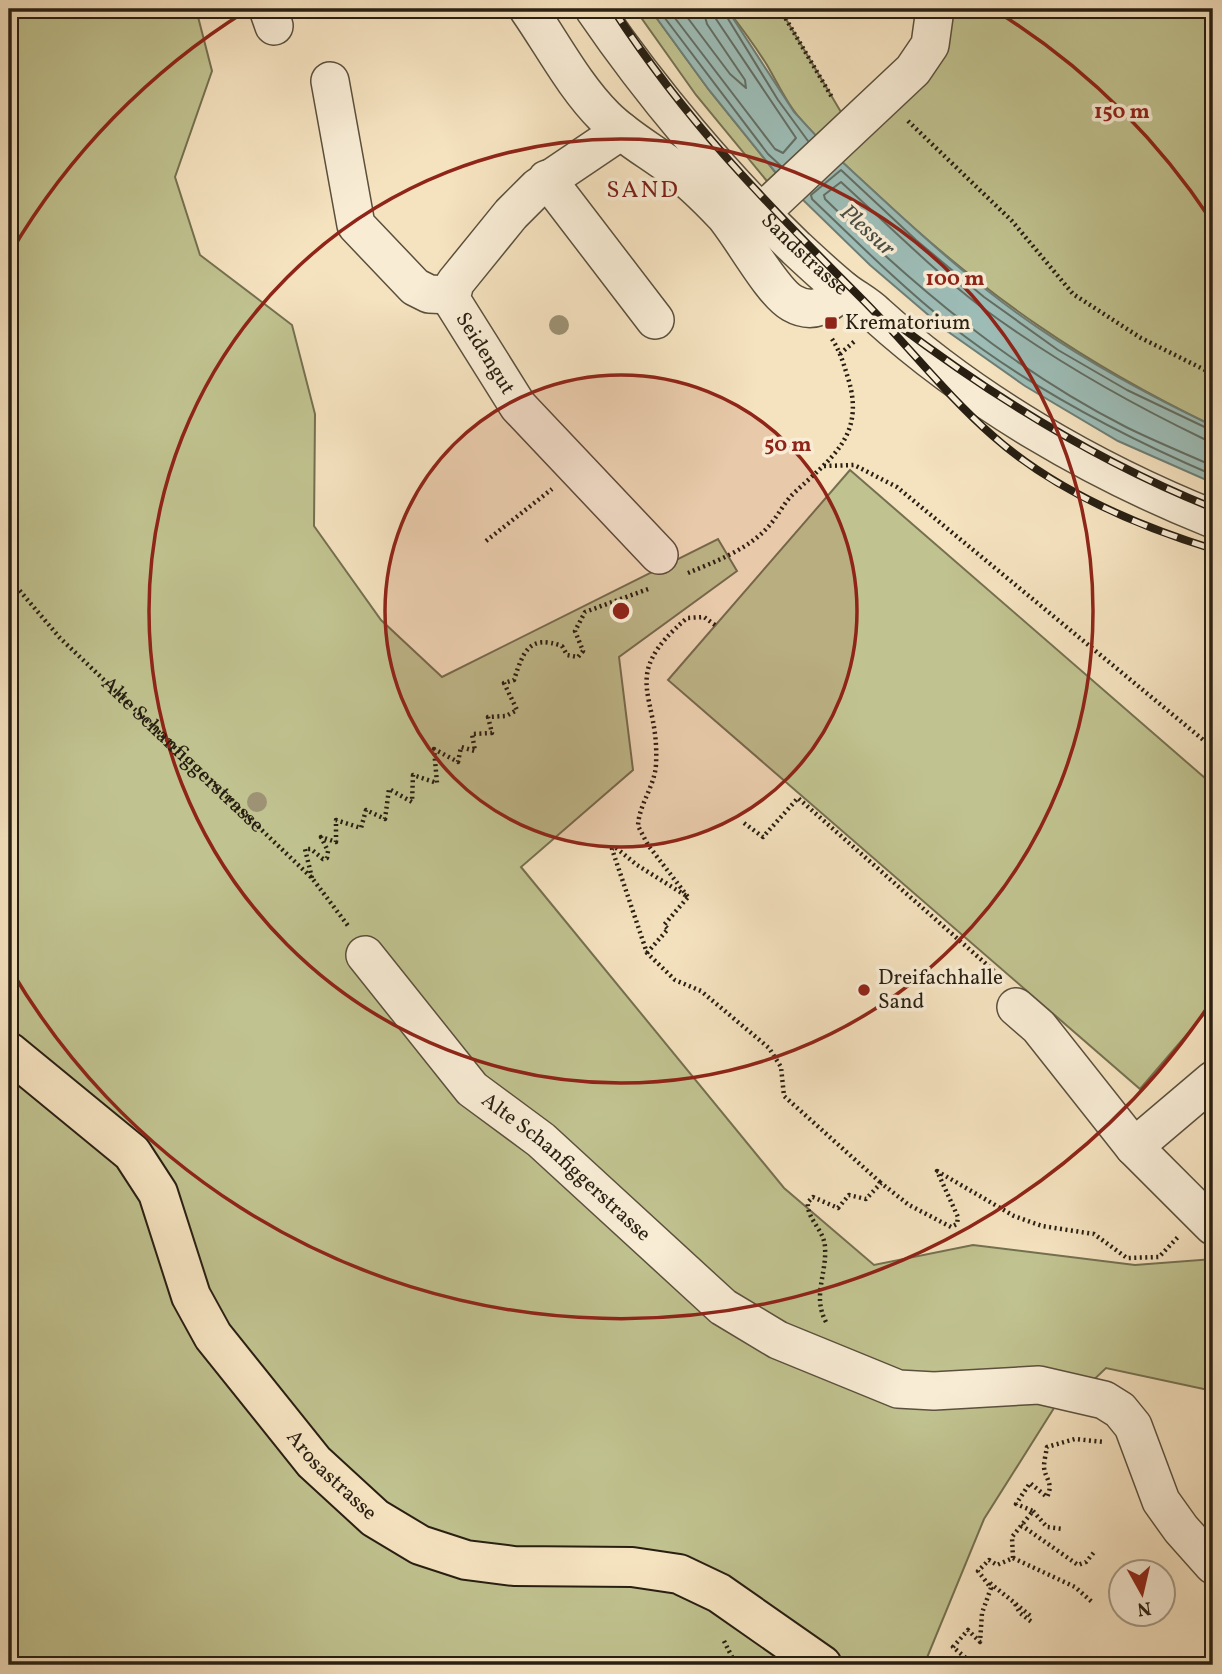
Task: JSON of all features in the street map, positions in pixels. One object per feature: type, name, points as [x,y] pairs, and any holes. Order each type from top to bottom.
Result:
[{"type":"main road","name":"Arosastrasse","points":[[9,1052],[132,1153],[158,1193],[186,1284],[213,1336],[314,1462],[375,1518],[420,1545],[466,1560],[514,1566],[632,1567],[678,1574],[719,1593],[822,1665]]},
{"type":"street","points":[[528,9],[593,104],[621,131],[671,166],[708,199],[739,234],[786,299],[798,306],[828,299]]},
{"type":"street","name":"Sandstrasse","points":[[594,9],[706,151],[771,204],[828,299],[875,312],[917,349],[1051,439],[1146,489],[1213,519]]},
{"type":"street","points":[[771,204],[913,70],[930,45],[935,9]]},
{"type":"street","points":[[330,81],[356,225],[415,288],[429,294],[451,295]]},
{"type":"street","name":"Seidengut","points":[[621,131],[547,179],[506,220],[455,283],[451,295],[455,308],[509,394],[668,571]]},
{"type":"street","points":[[547,179],[655,320]]},
{"type":"street","name":"Alte Schanfiggerstrasse","points":[[365,955],[472,1089],[541,1140],[735,1316],[778,1340],[898,1389],[934,1391],[1039,1385],[1104,1400],[1119,1410],[1133,1426],[1161,1501],[1181,1529],[1213,1565]]},
{"type":"street","points":[[1016,1007],[1039,1027],[1197,1231]]},
{"type":"street","points":[[1134,1147],[1213,1080]]},
{"type":"path","points":[[780,9],[847,134]]},
{"type":"path","points":[[885,98],[1012,221],[1058,280],[1088,306],[1142,338],[1213,374]]},
{"type":"path","points":[[312,878],[305,849],[311,849],[323,859],[327,858],[328,851],[321,837],[336,842],[336,820],[361,828],[366,810],[385,819],[390,789],[412,802],[413,775],[437,783],[434,749],[458,762],[461,747],[475,751],[471,734],[492,733],[488,717],[506,716],[517,710],[504,683],[514,680],[522,656],[528,649],[544,642],[554,643],[562,646],[569,657],[578,657],[583,652],[575,631],[585,612],[668,571],[755,539],[769,526],[790,497],[823,466],[846,438],[854,421],[854,400],[840,354],[831,338],[819,328],[828,299]]},
{"type":"path","points":[[840,354],[857,338],[861,330]]},
{"type":"path","points":[[823,466],[854,465],[897,486],[1213,748]]},
{"type":"path","points":[[486,541],[578,469]]},
{"type":"path","name":"Alte Schanfiggerstrasse","points":[[9,578],[54,631],[312,878],[339,910],[365,955]]},
{"type":"path","points":[[688,897],[648,845],[639,826],[656,766],[644,682],[652,656],[687,618],[704,617],[715,625]]},
{"type":"path","points":[[744,823],[763,837],[798,798],[1025,998],[1016,1007]]},
{"type":"path","points":[[688,897],[637,865],[615,847],[612,849],[647,953],[675,980],[701,991],[769,1048],[781,1067],[784,1096],[881,1182],[923,1213],[948,1226],[954,1226],[958,1217],[937,1171],[1014,1216],[1042,1226],[1094,1234],[1127,1258],[1159,1257],[1197,1231]]},
{"type":"path","points":[[647,953],[668,929],[664,925],[688,897]]},
{"type":"path","points":[[828,1325],[818,1297],[825,1269],[825,1243],[821,1230],[809,1214],[808,1202],[818,1197],[838,1208],[849,1195],[866,1199],[881,1182]]},
{"type":"path","points":[[1046,1449],[1044,1469],[1049,1476],[1050,1492],[1047,1497],[1030,1483],[1016,1504],[1033,1511],[1047,1527],[1063,1529]]},
{"type":"path","points":[[1013,1558],[1012,1537],[1033,1511]]},
{"type":"path","points":[[1021,1525],[1078,1565],[1086,1562],[1095,1551]]},
{"type":"path","points":[[1032,1617],[978,1571],[989,1560],[997,1565],[1013,1558],[1075,1587],[1092,1602]]},
{"type":"path","points":[[974,1665],[953,1647],[968,1630],[980,1642],[982,1613],[990,1592],[990,1583]]},
{"type":"path","points":[[1013,1600],[1020,1613],[1033,1623]]},
{"type":"green space","points":[[9,9],[196,9],[212,71],[175,177],[200,255],[292,325],[315,414],[314,526],[381,620],[442,677],[718,539],[737,571],[619,657],[633,770],[521,867],[784,1188],[874,1265],[973,1245],[1135,1265],[1213,1259],[1213,1391],[1106,1368],[1081,1392],[1066,1389],[984,1519],[924,1665],[9,1665]]},
{"type":"green space","points":[[635,9],[650,9],[709,90],[780,178],[771,186],[696,95]]},
{"type":"green space","points":[[727,9],[780,9],[851,129],[935,9],[1213,9],[1213,426],[1121,378],[1038,325],[998,297],[920,233],[838,158],[797,115],[762,58]]},
{"type":"green space","points":[[850,470],[1213,785],[1213,1004],[1140,1089],[668,680]]},
{"type":"water","points":[[650,9],[727,9],[794,112],[820,140],[780,178],[709,90]]},
{"type":"water","name":"Plessur","points":[[839,159],[912,226],[1014,311],[1097,365],[1213,426],[1213,483],[1118,441],[1025,386],[947,331],[870,265],[799,196]]},
{"type":"railway","points":[[613,9],[670,89],[729,161],[878,315],[958,403],[993,436],[1017,456],[1069,490],[1154,529],[1213,549]]},
{"type":"railway","points":[[894,322],[969,376],[1048,426],[1129,470],[1213,508]]},
{"type":"place","name":"Krematorium","points":[[831,323]]},
{"type":"place","name":"Dreifachhalle Sand","points":[[864,990]]},
{"type":"district","name":"SAND","points":[[643,191]]}]
